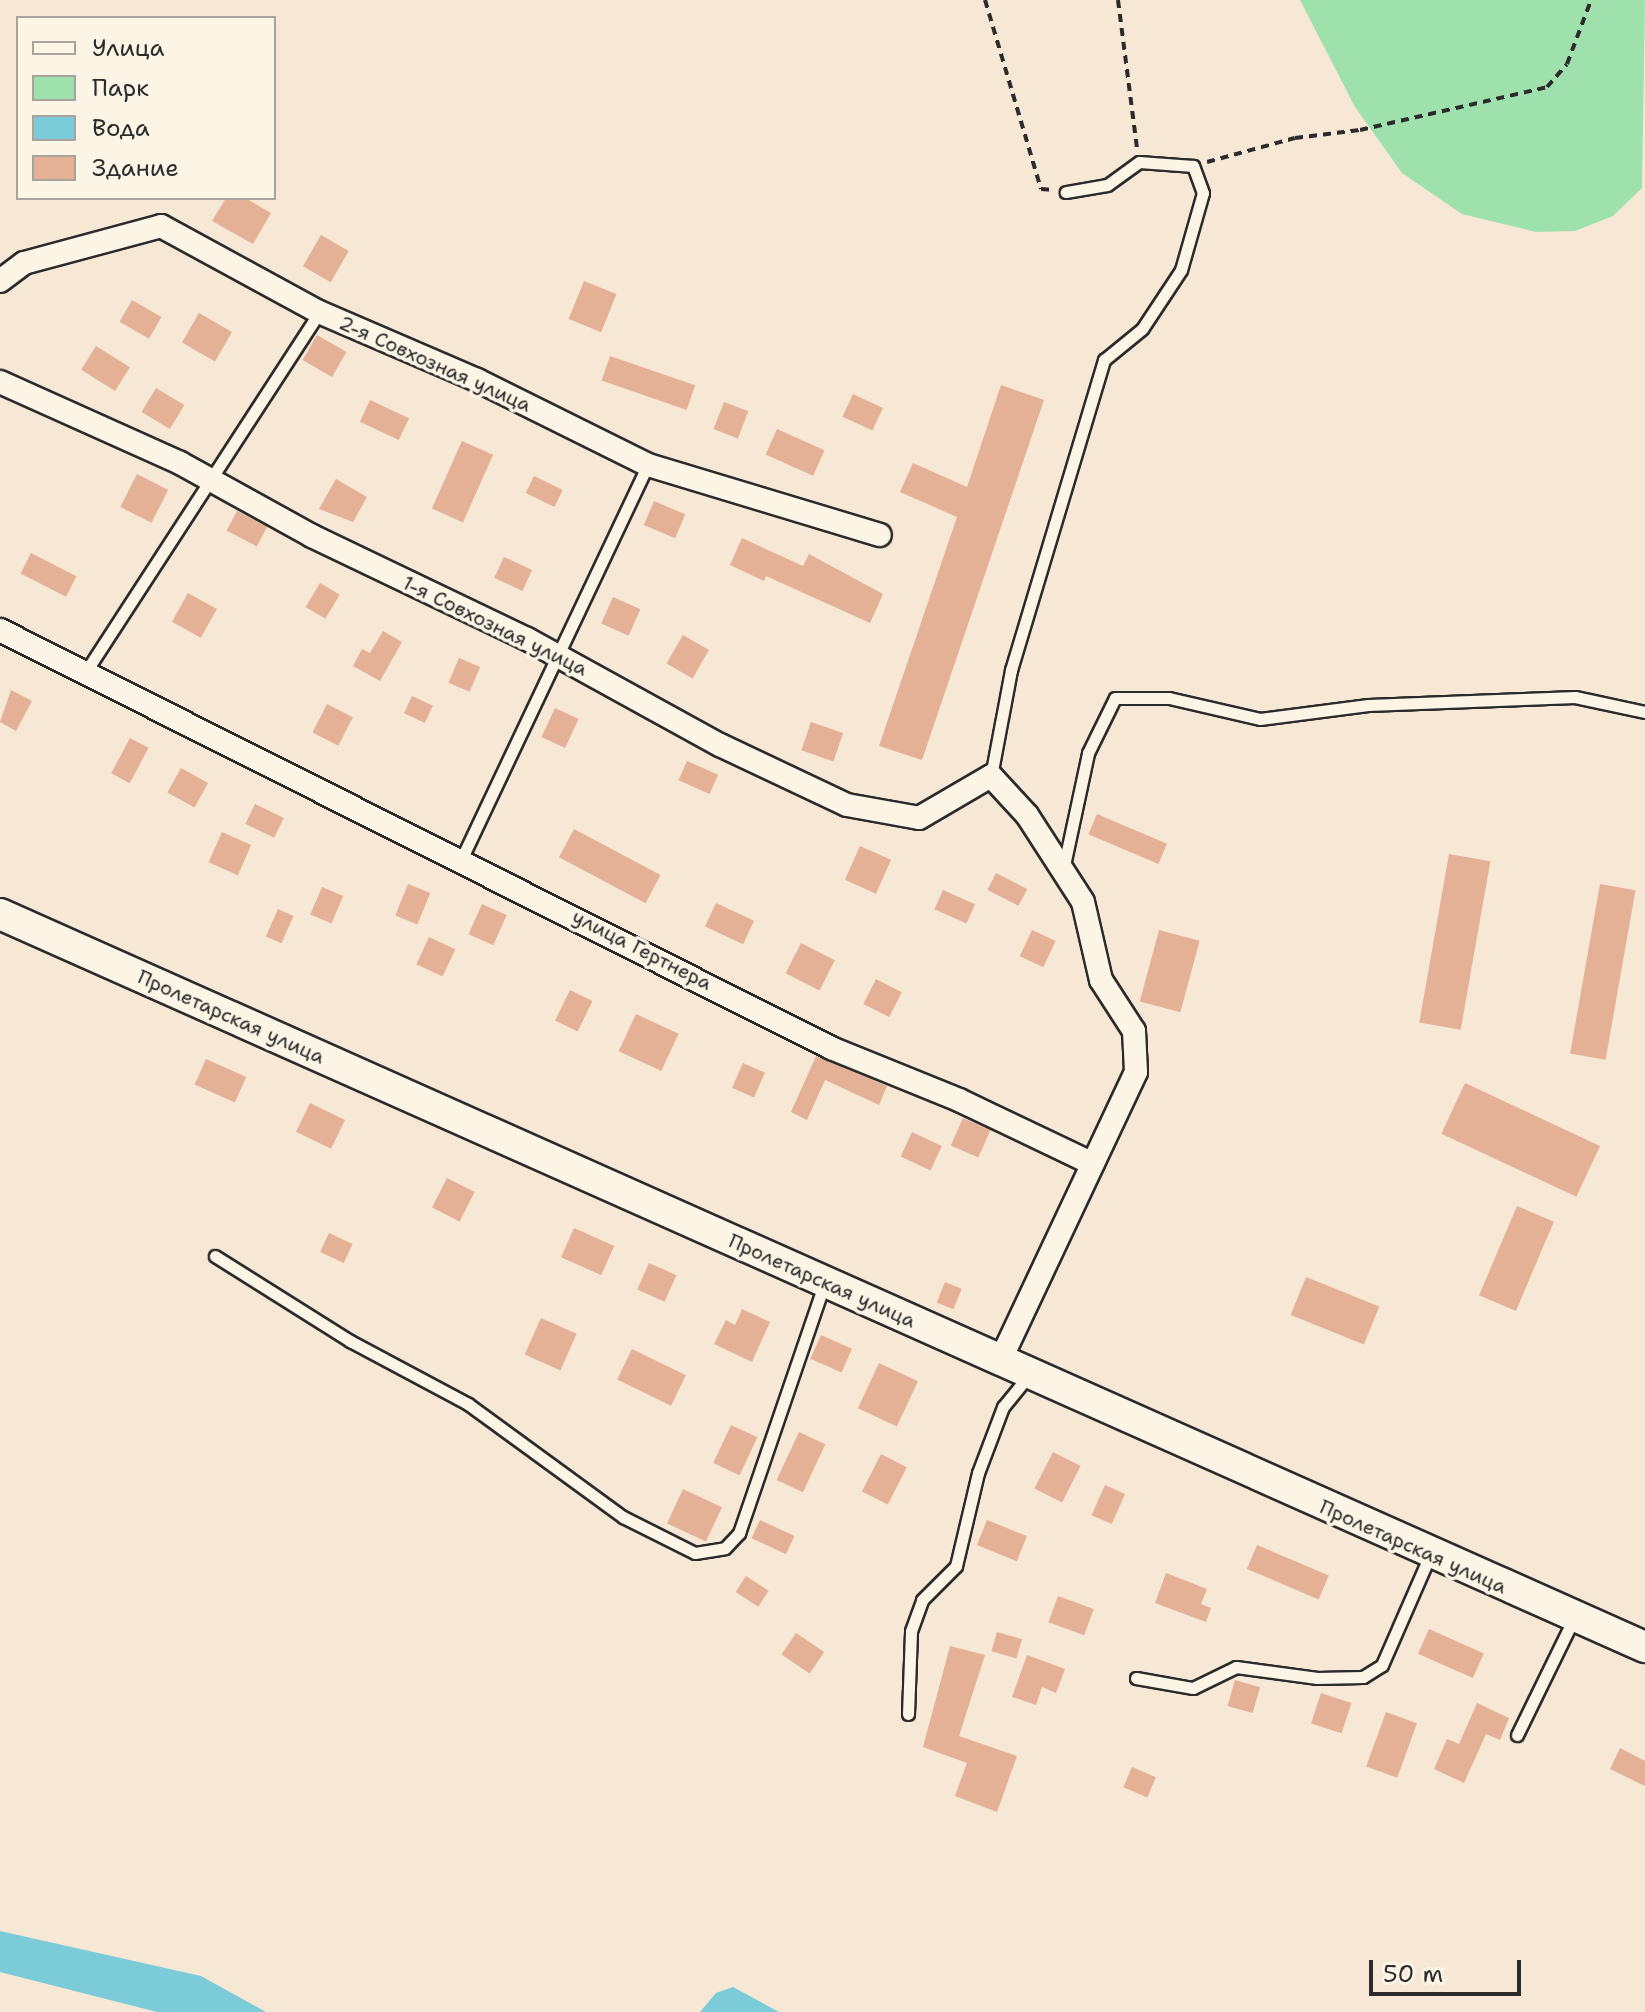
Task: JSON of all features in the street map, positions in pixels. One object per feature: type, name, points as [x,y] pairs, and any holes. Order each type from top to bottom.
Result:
[{"type":"main road","name":"Пролетарская улица","points":[[0,914],[1430,1555],[1645,1647]]},
{"type":"street","name":"2-я Совхозная улица","points":[[0,281],[24,263],[161,226],[319,312],[477,380],[648,465],[880,535]]},
{"type":"street","name":"1-я Совхозная улица","points":[[0,382],[211,480],[312,536],[554,654],[720,745],[847,805],[919,818],[991,776]]},
{"type":"street","name":"улица Гертнера","points":[[0,630],[831,1048],[959,1100],[1093,1164]]},
{"type":"street","points":[[991,776],[1027,815],[1083,902],[1101,980],[1134,1031],[1136,1072],[1000,1361]]},
{"type":"lane","points":[[991,776],[1011,670],[1104,360],[1142,329],[1181,270],[1203,193],[1193,166],[1139,162],[1107,185],[1066,192]]},
{"type":"lane","points":[[85,673],[319,312]]},
{"type":"lane","points":[[461,860],[554,654],[648,465]]},
{"type":"lane","points":[[1063,871],[1088,753],[1115,698],[1169,698],[1260,719],[1368,705],[1575,697],[1645,712]]},
{"type":"lane","points":[[215,1256],[350,1341],[468,1404],[623,1517],[695,1553],[725,1548],[739,1533],[825,1282]]},
{"type":"lane","points":[[908,1714],[911,1631],[922,1600],[956,1566],[978,1473],[1003,1407],[1030,1375]]},
{"type":"lane","points":[[1136,1678],[1193,1688],[1236,1667],[1317,1678],[1363,1677],[1382,1665],[1430,1555]]},
{"type":"lane","points":[[1517,1735],[1574,1617]]},
{"type":"path","points":[[985,0],[1041,189],[1066,192]]},
{"type":"path","points":[[1118,0],[1139,162]]},
{"type":"path","points":[[1193,166],[1295,138],[1360,130],[1547,87],[1567,64],[1591,0]]},
{"type":"green space","points":[[1300,0],[1645,0],[1642,188],[1613,216],[1575,231],[1536,232],[1462,214],[1402,173],[1355,107]]},
{"type":"water","points":[[0,1931],[201,1976],[266,2012],[157,2012],[0,1972]]},
{"type":"water","points":[[733,1987],[779,2012],[700,2012],[716,1993]]},
{"type":"building","points":[[225,200],[248,200],[271,213],[253,244],[212,221]]},
{"type":"building","points":[[321,235],[349,251],[331,282],[303,266]]},
{"type":"building","points":[[584,281],[616,294],[601,332],[569,319]]},
{"type":"building","points":[[132,300],[161,317],[149,339],[120,322]]},
{"type":"building","points":[[199,313],[232,332],[215,361],[182,342]]},
{"type":"building","points":[[317,335],[346,352],[332,377],[302,360]]},
{"type":"building","points":[[96,346],[130,367],[115,391],[81,370]]},
{"type":"building","points":[[610,356],[695,385],[687,410],[602,381]]},
{"type":"building","points":[[1001,385],[1044,400],[922,760],[879,746],[957,517],[900,492],[913,463],[967,487]]},
{"type":"building","points":[[156,388],[184,405],[170,429],[142,412]]},
{"type":"building","points":[[853,394],[883,408],[872,431],[842,417]]},
{"type":"building","points":[[370,400],[409,418],[399,440],[360,422]]},
{"type":"building","points":[[724,402],[748,411],[738,438],[714,429]]},
{"type":"building","points":[[777,429],[825,450],[813,476],[766,455]]},
{"type":"building","points":[[462,441],[493,455],[463,522],[432,509]]},
{"type":"building","points":[[137,474],[168,490],[151,523],[120,507]]},
{"type":"building","points":[[534,476],[563,490],[554,507],[526,493]]},
{"type":"building","points":[[336,479],[367,497],[353,522],[319,509]]},
{"type":"building","points":[[654,501],[685,514],[675,538],[644,525]]},
{"type":"building","points":[[237,511],[267,527],[257,546],[227,530]]},
{"type":"building","points":[[742,538],[803,566],[809,554],[883,594],[870,623],[766,576],[764,581],[730,565]]},
{"type":"building","points":[[31,553],[76,576],[66,597],[21,573]]},
{"type":"building","points":[[504,557],[532,570],[522,591],[494,578]]},
{"type":"building","points":[[320,583],[340,595],[325,619],[306,607]]},
{"type":"building","points":[[188,593],[217,609],[201,638],[172,622]]},
{"type":"building","points":[[613,597],[640,609],[629,636],[601,623]]},
{"type":"building","points":[[383,631],[402,642],[380,681],[353,666],[362,649],[370,653]]},
{"type":"building","points":[[683,635],[709,650],[692,679],[666,664]]},
{"type":"building","points":[[459,658],[480,667],[470,692],[448,683]]},
{"type":"building","points":[[11,690],[32,701],[16,731],[0,722]]},
{"type":"building","points":[[412,696],[433,706],[425,723],[404,713]]},
{"type":"building","points":[[327,704],[353,717],[338,746],[312,733]]},
{"type":"building","points":[[555,708],[579,719],[565,748],[541,737]]},
{"type":"building","points":[[811,722],[843,733],[833,761],[801,750]]},
{"type":"building","points":[[130,738],[149,748],[130,783],[111,773]]},
{"type":"building","points":[[687,761],[718,775],[710,794],[678,780]]},
{"type":"building","points":[[181,768],[208,783],[195,808],[167,792]]},
{"type":"building","points":[[255,804],[284,818],[274,838],[245,824]]},
{"type":"building","points":[[1097,814],[1167,844],[1158,864],[1088,834]]},
{"type":"building","points":[[574,829],[661,875],[646,903],[559,857]]},
{"type":"building","points":[[222,832],[251,845],[238,875],[209,862]]},
{"type":"building","points":[[860,846],[891,860],[876,894],[845,880]]},
{"type":"building","points":[[1449,854],[1490,861],[1461,1030],[1419,1022]]},
{"type":"building","points":[[996,873],[1027,889],[1019,906],[987,890]]},
{"type":"building","points":[[408,884],[430,893],[418,925],[395,916]]},
{"type":"building","points":[[1600,884],[1635,890],[1606,1060],[1570,1053]]},
{"type":"building","points":[[322,887],[343,896],[331,924],[310,915]]},
{"type":"building","points":[[943,890],[975,904],[966,923],[934,909]]},
{"type":"building","points":[[716,903],[754,921],[743,944],[705,927]]},
{"type":"building","points":[[482,904],[507,915],[493,945],[469,934]]},
{"type":"building","points":[[278,909],[294,916],[281,943],[266,936]]},
{"type":"building","points":[[1032,930],[1056,941],[1043,967],[1020,956]]},
{"type":"building","points":[[1159,930],[1200,941],[1180,1012],[1140,1001]]},
{"type":"building","points":[[429,937],[455,949],[443,976],[416,964]]},
{"type":"building","points":[[801,943],[835,960],[819,991],[786,973]]},
{"type":"building","points":[[876,979],[902,992],[889,1017],[863,1004]]},
{"type":"building","points":[[570,990],[592,1001],[578,1032],[555,1021]]},
{"type":"building","points":[[636,1014],[679,1034],[661,1071],[619,1051]]},
{"type":"building","points":[[816,1056],[887,1086],[879,1105],[825,1080],[807,1120],[791,1112]]},
{"type":"building","points":[[206,1059],[246,1077],[235,1102],[195,1085]]},
{"type":"building","points":[[743,1063],[765,1073],[754,1097],[732,1088]]},
{"type":"building","points":[[1465,1083],[1600,1146],[1576,1197],[1441,1134]]},
{"type":"building","points":[[310,1103],[345,1120],[331,1149],[296,1132]]},
{"type":"building","points":[[963,1118],[990,1130],[978,1158],[951,1145]]},
{"type":"building","points":[[912,1132],[942,1146],[930,1170],[901,1156]]},
{"type":"building","points":[[447,1178],[475,1192],[460,1221],[432,1207]]},
{"type":"building","points":[[1517,1206],[1554,1222],[1516,1311],[1479,1295]]},
{"type":"building","points":[[574,1228],[614,1246],[601,1275],[561,1257]]},
{"type":"building","points":[[329,1233],[353,1244],[344,1263],[320,1252]]},
{"type":"building","points":[[649,1263],[676,1275],[665,1302],[637,1289]]},
{"type":"building","points":[[1306,1277],[1379,1307],[1364,1345],[1291,1315]]},
{"type":"building","points":[[945,1282],[962,1289],[953,1309],[937,1302]]},
{"type":"building","points":[[742,1309],[770,1322],[752,1362],[714,1344],[726,1320],[735,1325]]},
{"type":"building","points":[[541,1318],[577,1334],[560,1370],[525,1355]]},
{"type":"building","points":[[821,1335],[852,1349],[841,1373],[810,1359]]},
{"type":"building","points":[[632,1349],[686,1375],[671,1406],[617,1380]]},
{"type":"building","points":[[879,1363],[918,1381],[897,1426],[858,1408]]},
{"type":"building","points":[[731,1425],[757,1437],[740,1475],[713,1463]]},
{"type":"building","points":[[799,1432],[825,1444],[803,1492],[777,1480]]},
{"type":"building","points":[[1053,1452],[1081,1466],[1062,1503],[1034,1489]]},
{"type":"building","points":[[881,1454],[907,1467],[888,1505],[862,1491]]},
{"type":"building","points":[[1105,1485],[1125,1494],[1112,1524],[1092,1515]]},
{"type":"building","points":[[683,1489],[722,1507],[706,1542],[667,1523]]},
{"type":"building","points":[[760,1520],[794,1536],[786,1554],[752,1538]]},
{"type":"building","points":[[987,1520],[1027,1536],[1017,1561],[977,1545]]},
{"type":"building","points":[[1257,1545],[1329,1575],[1319,1599],[1247,1569]]},
{"type":"building","points":[[1166,1573],[1207,1589],[1201,1604],[1211,1608],[1206,1622],[1155,1603]]},
{"type":"building","points":[[746,1576],[769,1591],[758,1607],[736,1592]]},
{"type":"building","points":[[1058,1596],[1094,1609],[1084,1635],[1048,1622]]},
{"type":"building","points":[[1429,1629],[1484,1653],[1473,1678],[1418,1654]]},
{"type":"building","points":[[997,1632],[1022,1639],[1016,1658],[991,1651]]},
{"type":"building","points":[[796,1633],[824,1652],[810,1674],[781,1655]]},
{"type":"building","points":[[950,1646],[985,1655],[959,1736],[1017,1756],[997,1812],[955,1796],[967,1763],[923,1747]]},
{"type":"building","points":[[1027,1655],[1065,1669],[1056,1693],[1042,1687],[1036,1705],[1012,1697]]},
{"type":"building","points":[[1235,1680],[1260,1687],[1253,1713],[1228,1706]]},
{"type":"building","points":[[1321,1693],[1351,1703],[1342,1733],[1311,1723]]},
{"type":"building","points":[[1477,1703],[1509,1718],[1500,1740],[1486,1734],[1464,1783],[1434,1769],[1447,1739],[1459,1744]]},
{"type":"building","points":[[1386,1712],[1417,1723],[1397,1778],[1366,1767]]},
{"type":"building","points":[[1620,1748],[1645,1761],[1645,1786],[1610,1769]]},
{"type":"building","points":[[1132,1767],[1156,1777],[1147,1797],[1123,1787]]}]
